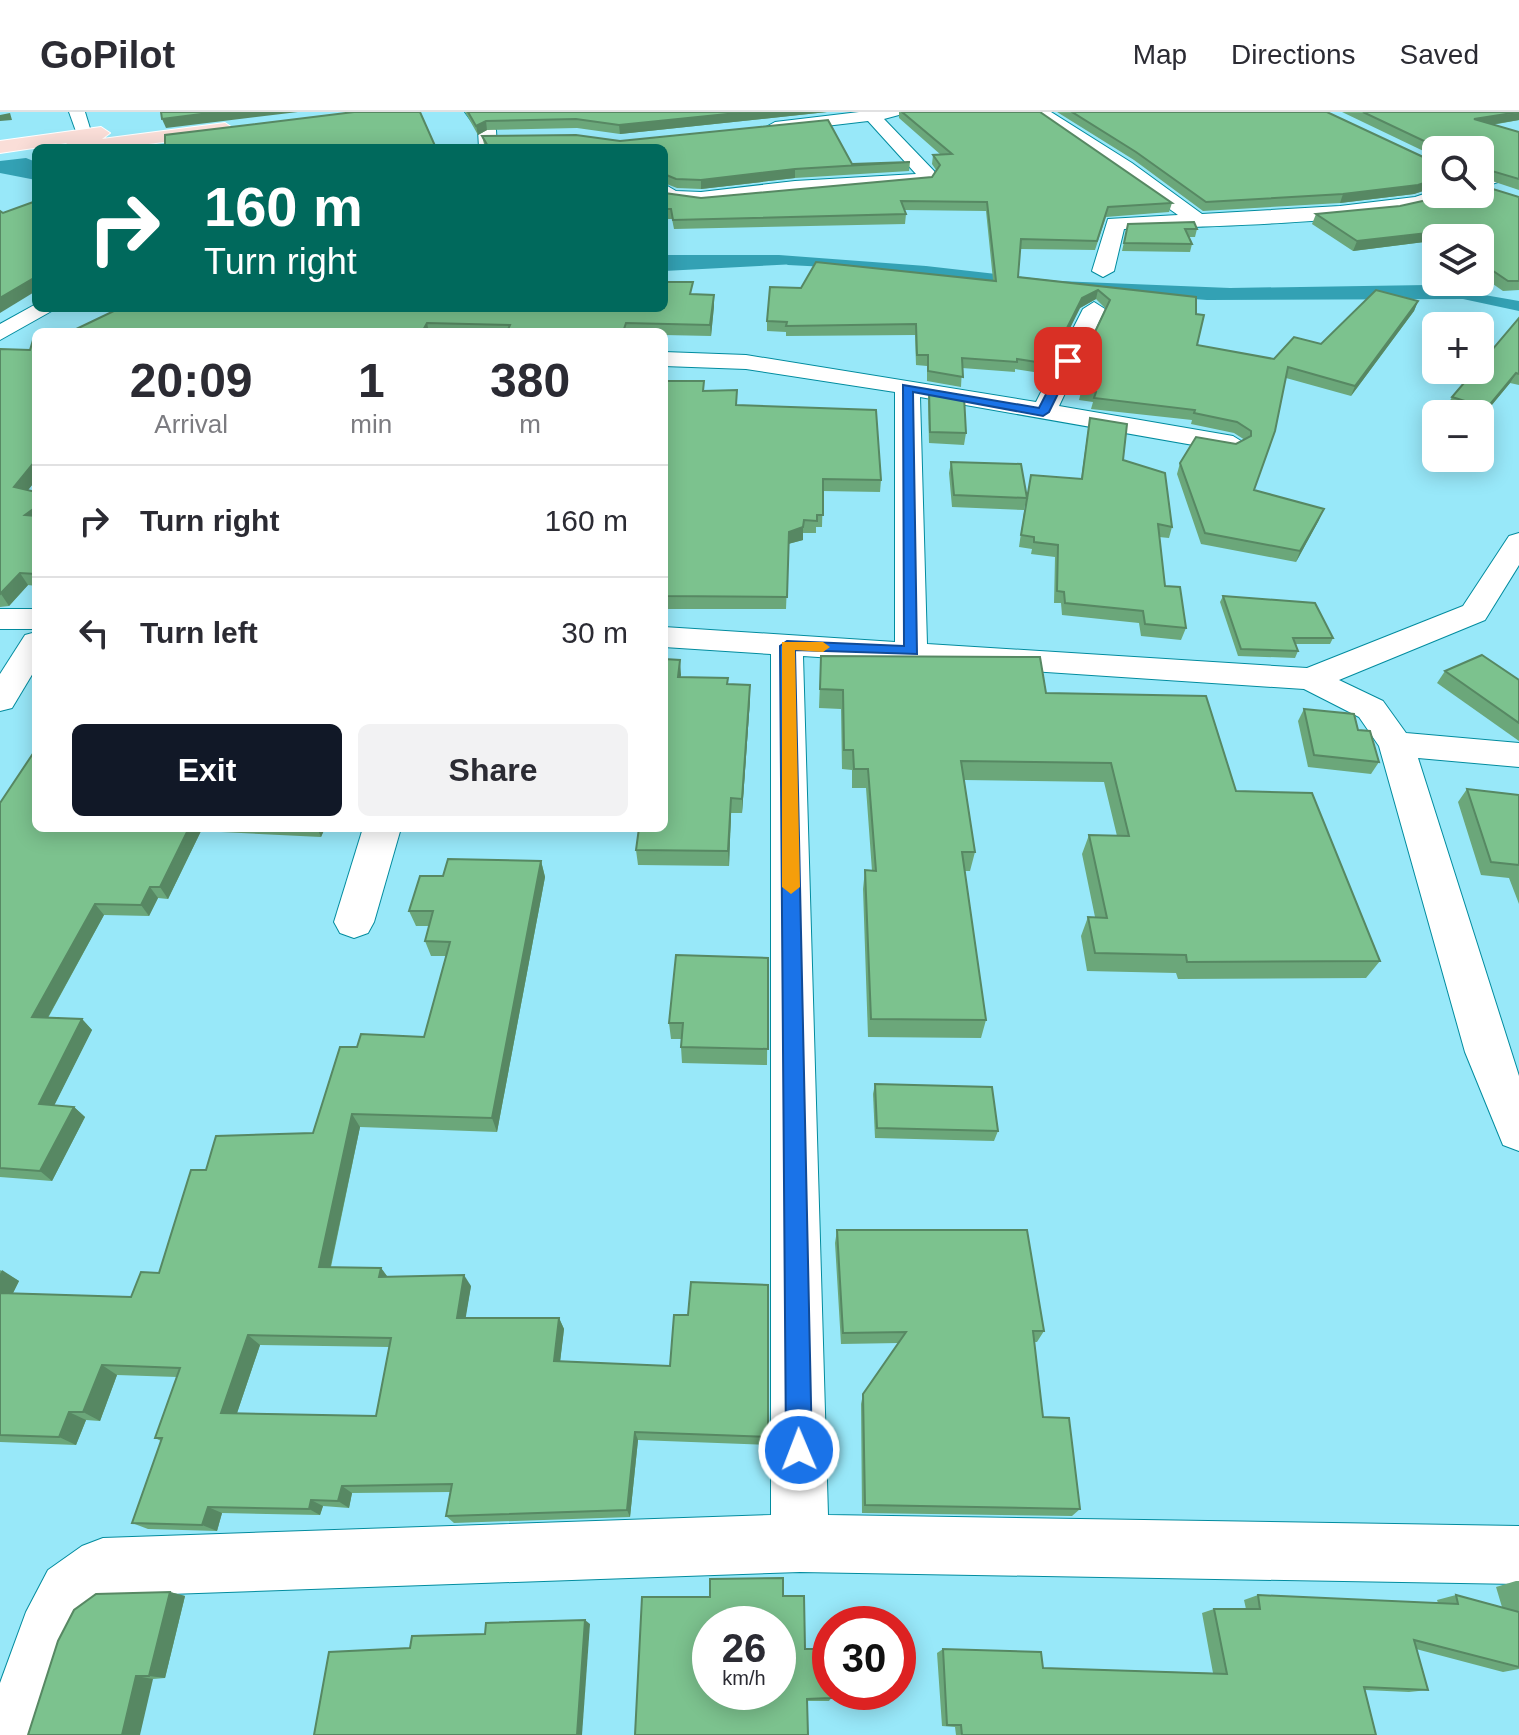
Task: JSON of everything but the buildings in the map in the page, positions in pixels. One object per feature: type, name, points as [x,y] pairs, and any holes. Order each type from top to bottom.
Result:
[{"type":"main road","points":[[62,144],[242,122]]},
{"type":"main road","points":[[0,147],[32,145]]},
{"type":"main road","points":[[0,156],[32,152]]},
{"type":"street","points":[[77,112],[83,143]]},
{"type":"street","points":[[473,112],[487,130],[488,143],[509,138]]},
{"type":"street","points":[[762,129],[822,117],[902,112]]},
{"type":"street","points":[[1040,112],[1126,167],[1198,220]]},
{"type":"street","points":[[668,193],[701,198],[795,187],[924,179],[927,175],[872,116]]},
{"type":"street","points":[[1494,178],[1519,169]]},
{"type":"street","points":[[1494,189],[1506,195]]},
{"type":"street","points":[[1103,271],[1115,223],[1340,212],[1422,201]]},
{"type":"street","points":[[1043,412],[1094,309]]},
{"type":"street","points":[[0,333],[39,312]]},
{"type":"street","points":[[668,359],[746,362],[1233,444]]},
{"type":"street","points":[[907,388],[911,651]]},
{"type":"street","points":[[1310,679],[1474,613],[1519,542]]},
{"type":"street","points":[[0,619],[32,619]]},
{"type":"street","points":[[668,637],[1310,679],[1371,709],[1396,744],[1487,1052],[1519,1130]]},
{"type":"street","points":[[787,646],[800,1543]]},
{"type":"street","points":[[0,700],[32,648]]},
{"type":"street","points":[[1396,744],[1519,755]]},
{"type":"street","points":[[354,922],[381,832]]},
{"type":"street","points":[[14,1735],[47,1633],[69,1591],[103,1567],[800,1543],[1519,1555]]},
{"type":"water","points":[[26,158],[32,160],[32,179],[0,173],[0,161]]},
{"type":"water","points":[[668,255],[779,255],[926,266],[1058,281],[1230,288],[1422,285],[1422,296],[1490,296],[1519,301],[1519,311],[1463,299],[1207,300],[1007,285],[816,263],[668,271]]},
{"type":"waterway","points":[[788,263],[827,265]]},
{"type":"slow traffic","points":[[791,887],[787,646],[823,647]]},
{"type":"route","points":[[799,1450],[787,646],[911,651],[907,388],[1043,412],[1068,361]]}]
